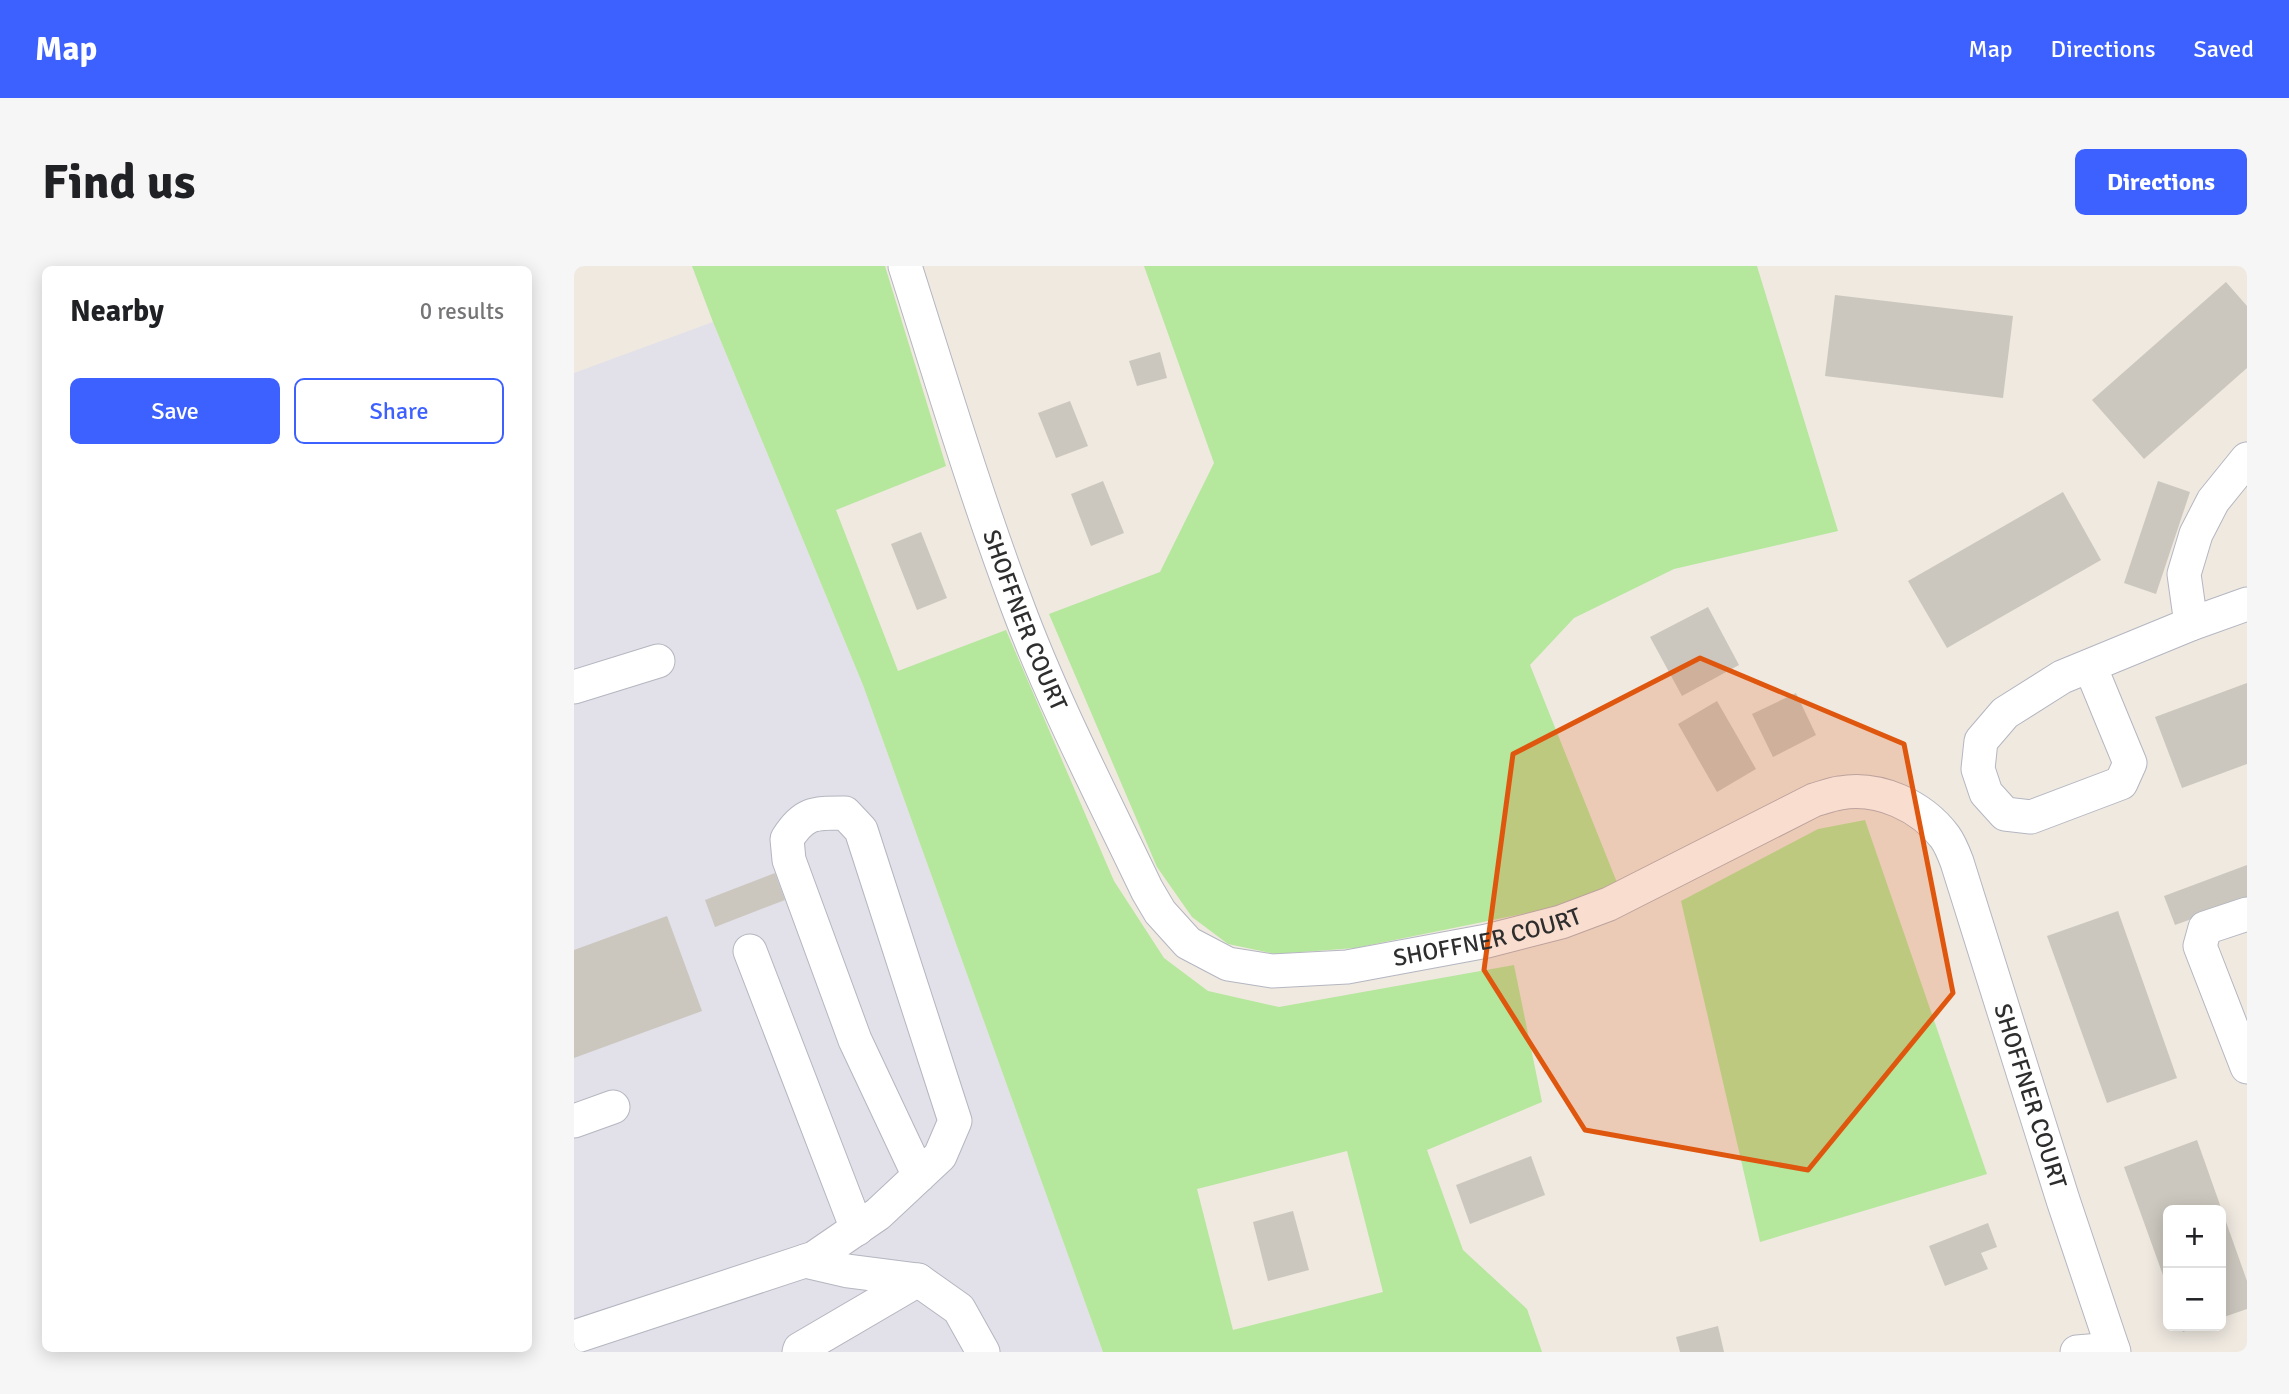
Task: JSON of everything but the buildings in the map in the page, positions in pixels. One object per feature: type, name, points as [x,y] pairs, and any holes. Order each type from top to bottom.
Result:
[{"type":"street","name":"SHOFFNER COURT","points":[[905,266],[982,508],[1017,607],[1058,702],[1147,890],[1160,912],[1188,943],[1228,964],[1272,971],[1347,967],[1487,941],[1561,922],[1609,904],[1814,800],[1842,792],[1872,793],[1900,801],[1925,815],[1946,838],[1957,862],[2113,1350]]},
{"type":"street","points":[[2191,624],[2184,574],[2196,534],[2213,501],[2247,459]]},
{"type":"street","points":[[2090,666],[2130,763],[2121,783],[2031,817],[2005,814],[1986,793],[1978,769],[1981,741],[2006,713],[2062,677],[2247,604]]},
{"type":"street","points":[[574,687],[658,661]]},
{"type":"street","points":[[574,1337],[814,1258],[878,1214],[919,1176],[940,1156],[955,1121],[861,830],[845,813],[819,813],[798,821],[787,839],[789,860],[855,1040],[919,1176]]},
{"type":"street","points":[[2247,914],[2204,928],[2200,946],[2247,1067]]},
{"type":"street","points":[[750,951],[857,1229]]},
{"type":"street","points":[[574,1121],[613,1107]]},
{"type":"street","points":[[804,1261],[848,1271],[918,1280],[959,1309],[983,1352]]},
{"type":"street","points":[[799,1352],[918,1280]]},
{"type":"street","points":[[2077,1352],[2113,1350]]},
{"type":"highlighted area","points":[[1700,658],[1904,744],[1953,993],[1808,1170],[1585,1130],[1484,970],[1513,754]]},
{"type":"shaded area","points":[[713,322],[863,685],[1103,1352],[574,1352],[574,373]]},
{"type":"green space","points":[[692,266],[885,266],[946,466],[836,510],[898,671],[1006,630],[1114,881],[1164,958],[1208,991],[1279,1007],[1514,965],[1542,1102],[1427,1150],[1463,1250],[1527,1309],[1542,1352],[1103,1352],[863,685]],"holes":[[[1347,1151],[1383,1292],[1233,1330],[1197,1189]]]},
{"type":"green space","points":[[1144,266],[1757,266],[1838,531],[1674,569],[1574,618],[1530,665],[1618,885],[1562,906],[1355,948],[1275,954],[1228,944],[1192,917],[1157,867],[1049,614],[1160,572],[1214,463]]},
{"type":"green space","points":[[1865,820],[1987,1174],[1760,1242],[1681,901],[1818,829]]}]
